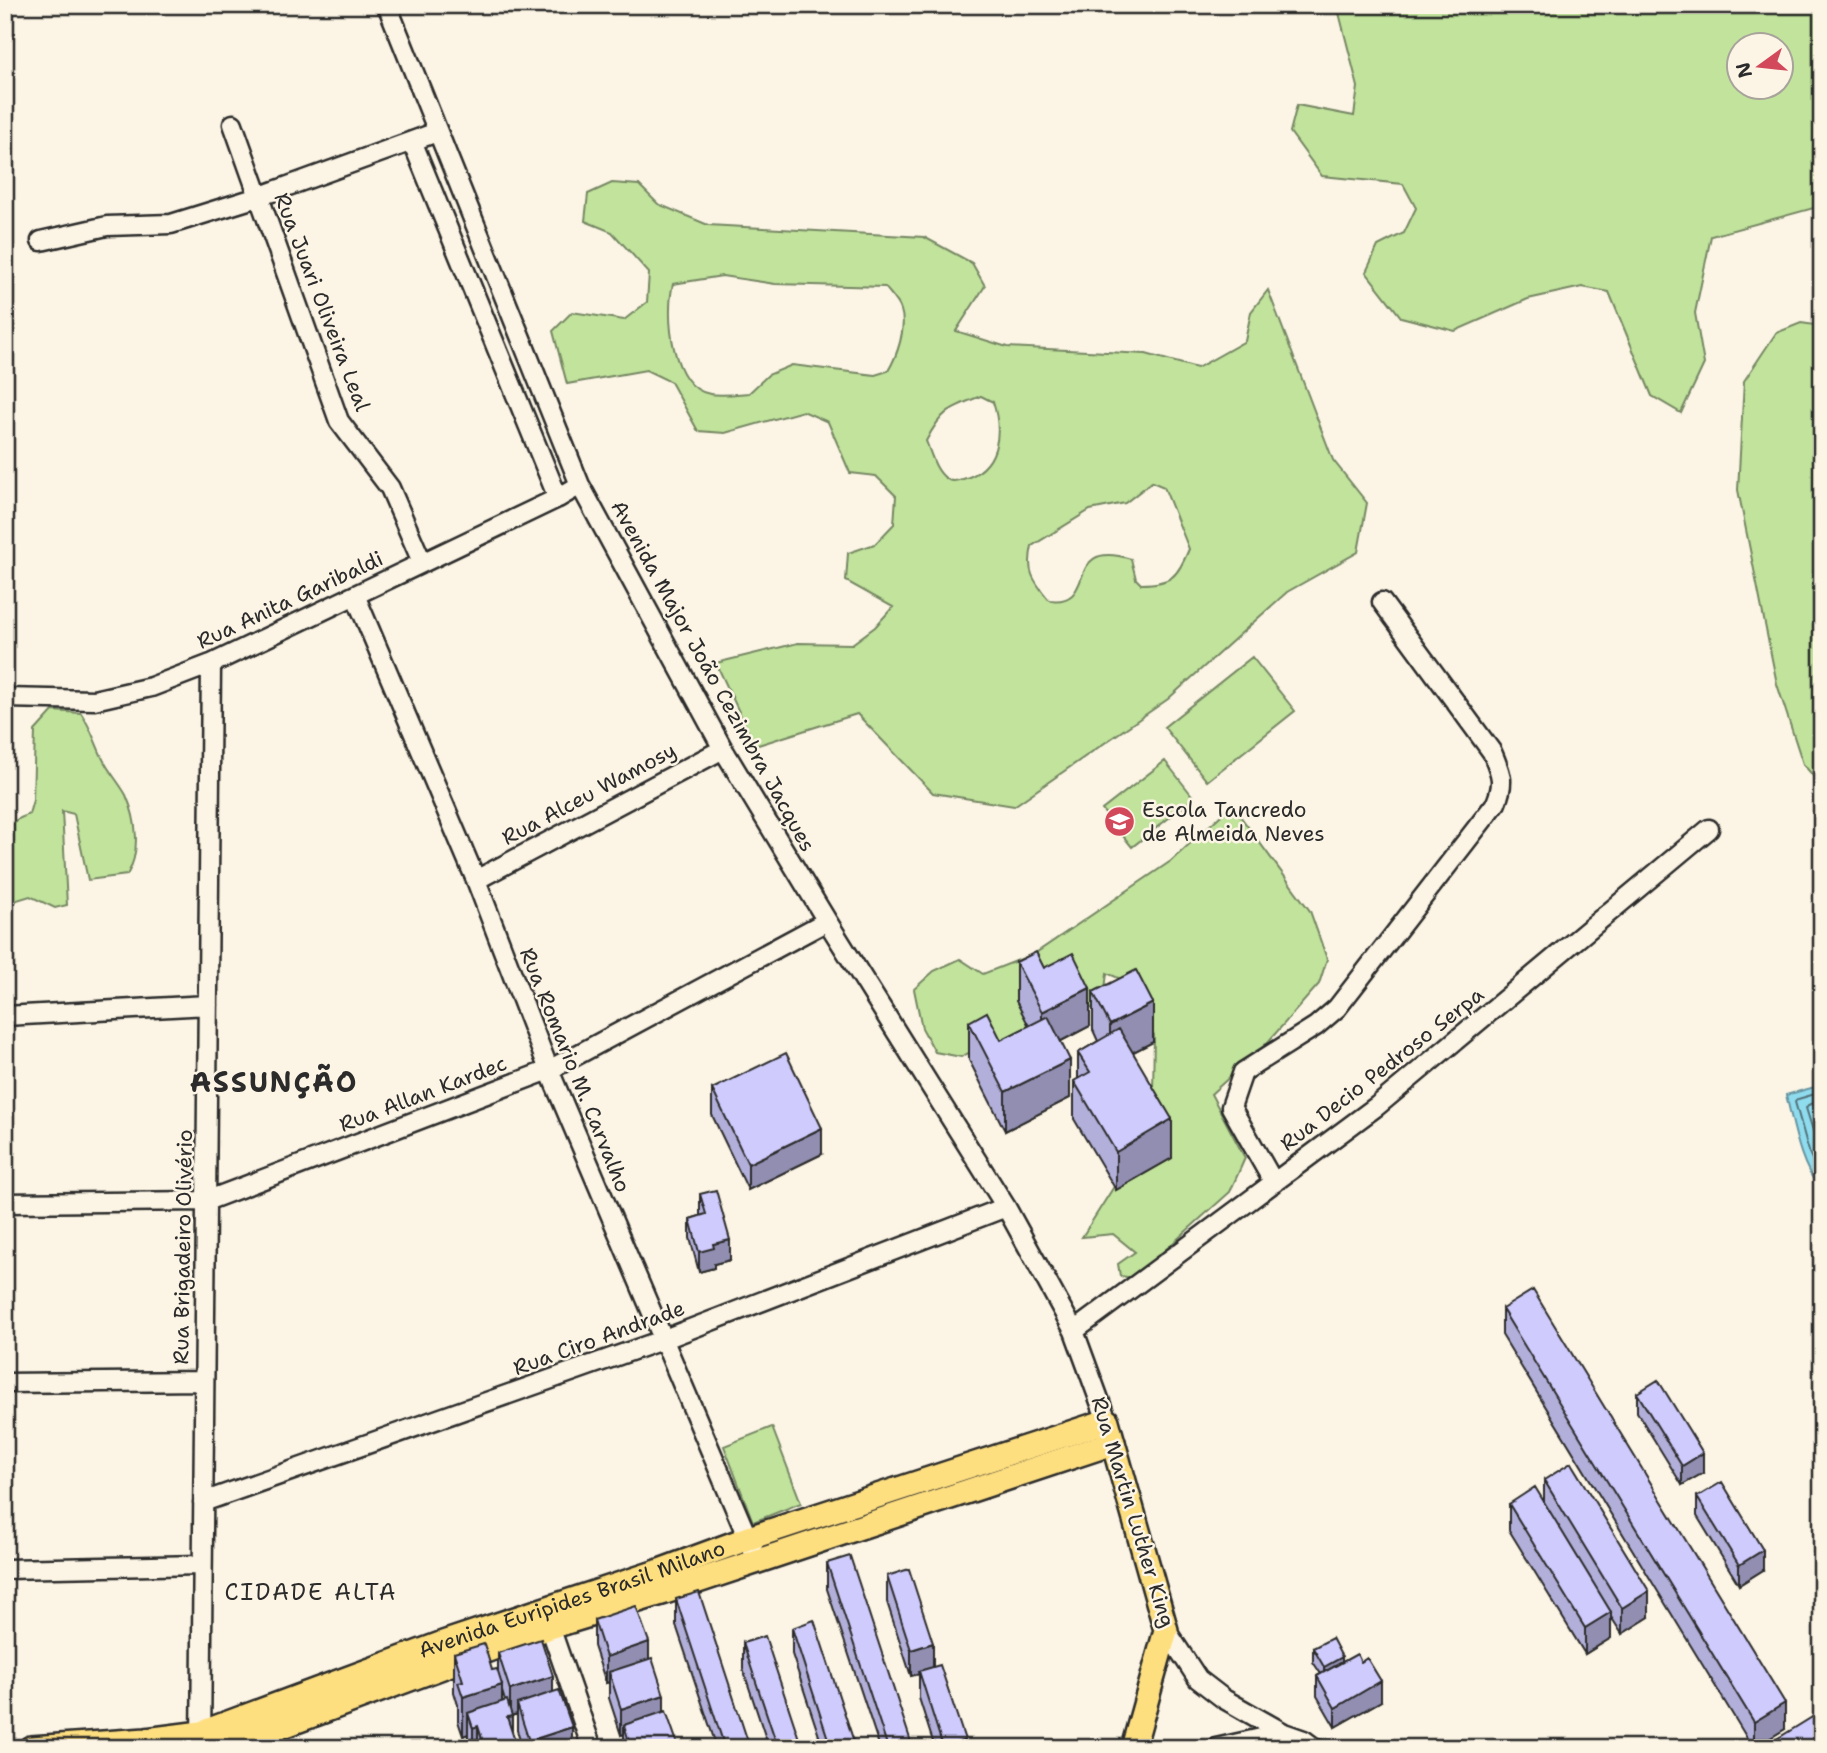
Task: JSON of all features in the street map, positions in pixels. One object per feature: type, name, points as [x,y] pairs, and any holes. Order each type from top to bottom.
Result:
[{"type":"main road","name":"Avenida Euripides Brasil Milano","points":[[31,1748],[146,1740],[201,1740],[752,1549],[1110,1432]]},
{"type":"main road","name":"Rua Martin Luther King","points":[[1110,1432],[1166,1630]]},
{"type":"main road","name":"Avenida Euripides Brasil Milano","points":[[224,1748],[446,1653],[550,1627],[661,1582]]},
{"type":"main road","points":[[1133,1748],[1166,1630]]},
{"type":"street","name":"Avenida Major João Cezimbra Jacques","points":[[387,5],[580,485],[723,749],[1006,1207],[1074,1331]]},
{"type":"street","name":"Rua Juari Oliveira Leal","points":[[233,124],[339,421],[390,488],[422,562]]},
{"type":"street","points":[[41,242],[107,226],[172,224],[257,197],[437,132]]},
{"type":"street","points":[[412,141],[558,498]]},
{"type":"street","name":"Rua Anita Garibaldi","points":[[5,698],[94,699],[151,687],[211,664],[580,485]]},
{"type":"street","name":"Rua Romario M. Carvalho","points":[[355,596],[476,880],[549,1070],[752,1549]]},
{"type":"street","points":[[1274,1183],[1231,1107],[1243,1072],[1316,1027],[1337,1008],[1496,803],[1502,788],[1501,772],[1492,752],[1382,602]]},
{"type":"street","name":"Rua Brigadeiro Olivério","points":[[201,1740],[211,664]]},
{"type":"street","name":"Rua Alceu Wamosy","points":[[476,880],[723,749]]},
{"type":"street","name":"Rua Decio Pedroso Serpa","points":[[1074,1331],[1377,1106],[1709,829]]},
{"type":"street","name":"Rua Allan Kardec","points":[[5,1203],[206,1201],[549,1070],[827,921]]},
{"type":"street","points":[[5,1016],[208,1005]]},
{"type":"street","name":"Rua Ciro Andrade","points":[[203,1502],[662,1340],[1006,1207]]},
{"type":"street","name":"Rua Martin Luther King","points":[[1074,1331],[1110,1432]]},
{"type":"street","points":[[5,1383],[204,1381]]},
{"type":"street","points":[[5,1569],[202,1565]]},
{"type":"street","points":[[550,1627],[592,1748]]},
{"type":"street","name":"Rua Martin Luther King","points":[[1166,1630],[1198,1679],[1224,1699],[1315,1748]]},
{"type":"street","points":[[1216,1748],[1284,1733]]},
{"type":"green space","points":[[1337,5],[1822,5],[1822,195],[1814,208],[1711,236],[1695,313],[1704,364],[1681,413],[1652,396],[1609,292],[1582,287],[1528,299],[1455,331],[1401,317],[1366,272],[1378,246],[1404,233],[1416,208],[1403,184],[1322,176],[1290,132],[1297,105],[1354,116],[1358,87]]},
{"type":"green space","points":[[612,183],[639,185],[658,204],[708,225],[924,237],[972,263],[985,286],[956,331],[1007,347],[1146,354],[1197,368],[1245,341],[1251,312],[1268,290],[1333,460],[1367,503],[1358,552],[1287,592],[1168,699],[1014,806],[933,793],[857,714],[755,746],[716,663],[798,643],[852,644],[875,627],[893,607],[846,581],[848,553],[875,544],[894,524],[896,496],[876,476],[850,473],[828,422],[803,411],[725,433],[698,431],[671,382],[646,370],[567,384],[553,331],[572,312],[624,320],[647,302],[649,273],[612,232],[585,221],[588,194]],"holes":[[[722,276],[775,284],[885,287],[898,304],[903,317],[895,358],[888,371],[875,375],[792,365],[768,375],[749,393],[715,395],[697,389],[687,379],[674,348],[670,313],[673,284]],[[981,396],[993,402],[998,426],[995,448],[984,467],[975,474],[951,481],[936,467],[926,441],[942,416],[954,407]],[[1152,482],[1164,487],[1189,549],[1177,572],[1167,580],[1141,584],[1136,579],[1131,559],[1109,555],[1096,558],[1088,565],[1073,594],[1064,599],[1049,600],[1032,575],[1032,546],[1090,510],[1125,503]]]},
{"type":"green space","points":[[1801,323],[1822,326],[1821,785],[1803,764],[1777,684],[1738,490],[1744,381],[1776,333]]},
{"type":"green space","points":[[1252,657],[1295,711],[1207,781],[1164,727]]},
{"type":"green space","points":[[53,711],[81,713],[85,719],[105,763],[130,805],[136,836],[134,856],[127,875],[88,880],[74,814],[62,811],[67,905],[55,908],[30,896],[17,900],[5,916],[5,831],[16,820],[29,814],[33,800],[35,731]]},
{"type":"green space","points":[[1165,761],[1194,798],[1132,847],[1102,810]]},
{"type":"green space","points":[[1232,805],[1310,911],[1327,959],[1319,984],[1267,1043],[1211,1094],[1245,1158],[1230,1192],[1134,1278],[1120,1276],[1118,1264],[1135,1252],[1113,1234],[1082,1237],[1139,1147],[1153,1092],[1154,1035],[1132,984],[1107,973],[1104,998],[1039,1050],[986,1044],[961,1057],[935,1052],[922,1028],[914,989],[934,971],[960,959],[983,974],[1034,954],[1171,861]]},
{"type":"green space","points":[[772,1427],[801,1503],[753,1522],[724,1446]]},
{"type":"water","points":[[1822,1085],[1822,1185],[1819,1186],[1812,1178],[1802,1156],[1786,1095]]},
{"type":"building","points":[[1036,952],[1044,968],[1073,953],[1090,988],[1042,1012],[1016,962]]},
{"type":"building","points":[[1136,970],[1153,1003],[1110,1025],[1093,992]]},
{"type":"building","points":[[987,1012],[1001,1040],[1048,1016],[1070,1060],[1005,1092],[969,1022]]},
{"type":"building","points":[[1119,1029],[1172,1119],[1116,1152],[1074,1081],[1090,1072],[1078,1053]]},
{"type":"building","points":[[786,1053],[822,1128],[748,1164],[712,1089]]},
{"type":"building","points":[[716,1190],[730,1240],[713,1244],[714,1248],[699,1252],[690,1219],[706,1214],[700,1194]]},
{"type":"building","points":[[1533,1290],[1785,1703],[1754,1722],[1502,1309]]},
{"type":"building","points":[[1658,1380],[1703,1453],[1682,1466],[1637,1393]]},
{"type":"building","points":[[1571,1463],[1649,1591],[1622,1608],[1544,1480]]},
{"type":"building","points":[[1722,1482],[1763,1550],[1739,1565],[1697,1497]]},
{"type":"building","points":[[1535,1487],[1611,1612],[1585,1628],[1509,1504]]},
{"type":"building","points":[[850,1556],[913,1748],[888,1748],[827,1563]]},
{"type":"building","points":[[909,1569],[933,1643],[911,1650],[887,1576]]},
{"type":"building","points":[[699,1592],[750,1748],[725,1748],[676,1599]]},
{"type":"building","points":[[636,1606],[649,1642],[606,1657],[594,1620]]},
{"type":"building","points":[[814,1620],[856,1748],[831,1748],[792,1628]]},
{"type":"building","points":[[765,1636],[802,1748],[778,1748],[743,1643]]},
{"type":"building","points":[[1332,1638],[1342,1657],[1324,1667],[1313,1648]]},
{"type":"building","points":[[541,1639],[553,1676],[510,1690],[498,1653]]},
{"type":"building","points":[[484,1644],[492,1670],[497,1669],[502,1685],[463,1697],[458,1682],[463,1681],[454,1653]]},
{"type":"building","points":[[1357,1654],[1361,1662],[1367,1658],[1381,1681],[1335,1708],[1317,1676]]},
{"type":"building","points":[[652,1658],[664,1695],[621,1709],[609,1672]]},
{"type":"building","points":[[940,1665],[965,1740],[943,1747],[919,1671]]},
{"type":"building","points":[[559,1690],[572,1727],[529,1741],[517,1704]]},
{"type":"building","points":[[507,1700],[512,1716],[507,1717],[516,1744],[504,1748],[485,1748],[478,1726],[473,1728],[468,1713]]},
{"type":"building","points":[[666,1711],[679,1748],[631,1748],[624,1725]]},
{"type":"building","points":[[1822,1711],[1822,1748],[1762,1748]]},
{"type":"place","name":"Escola Tancredo de Almeida Neves","points":[[1119,822]]},
{"type":"district","name":"ASSUNÇÃO","points":[[274,1082]]},
{"type":"district","name":"CIDADE ALTA","points":[[311,1592]]}]
